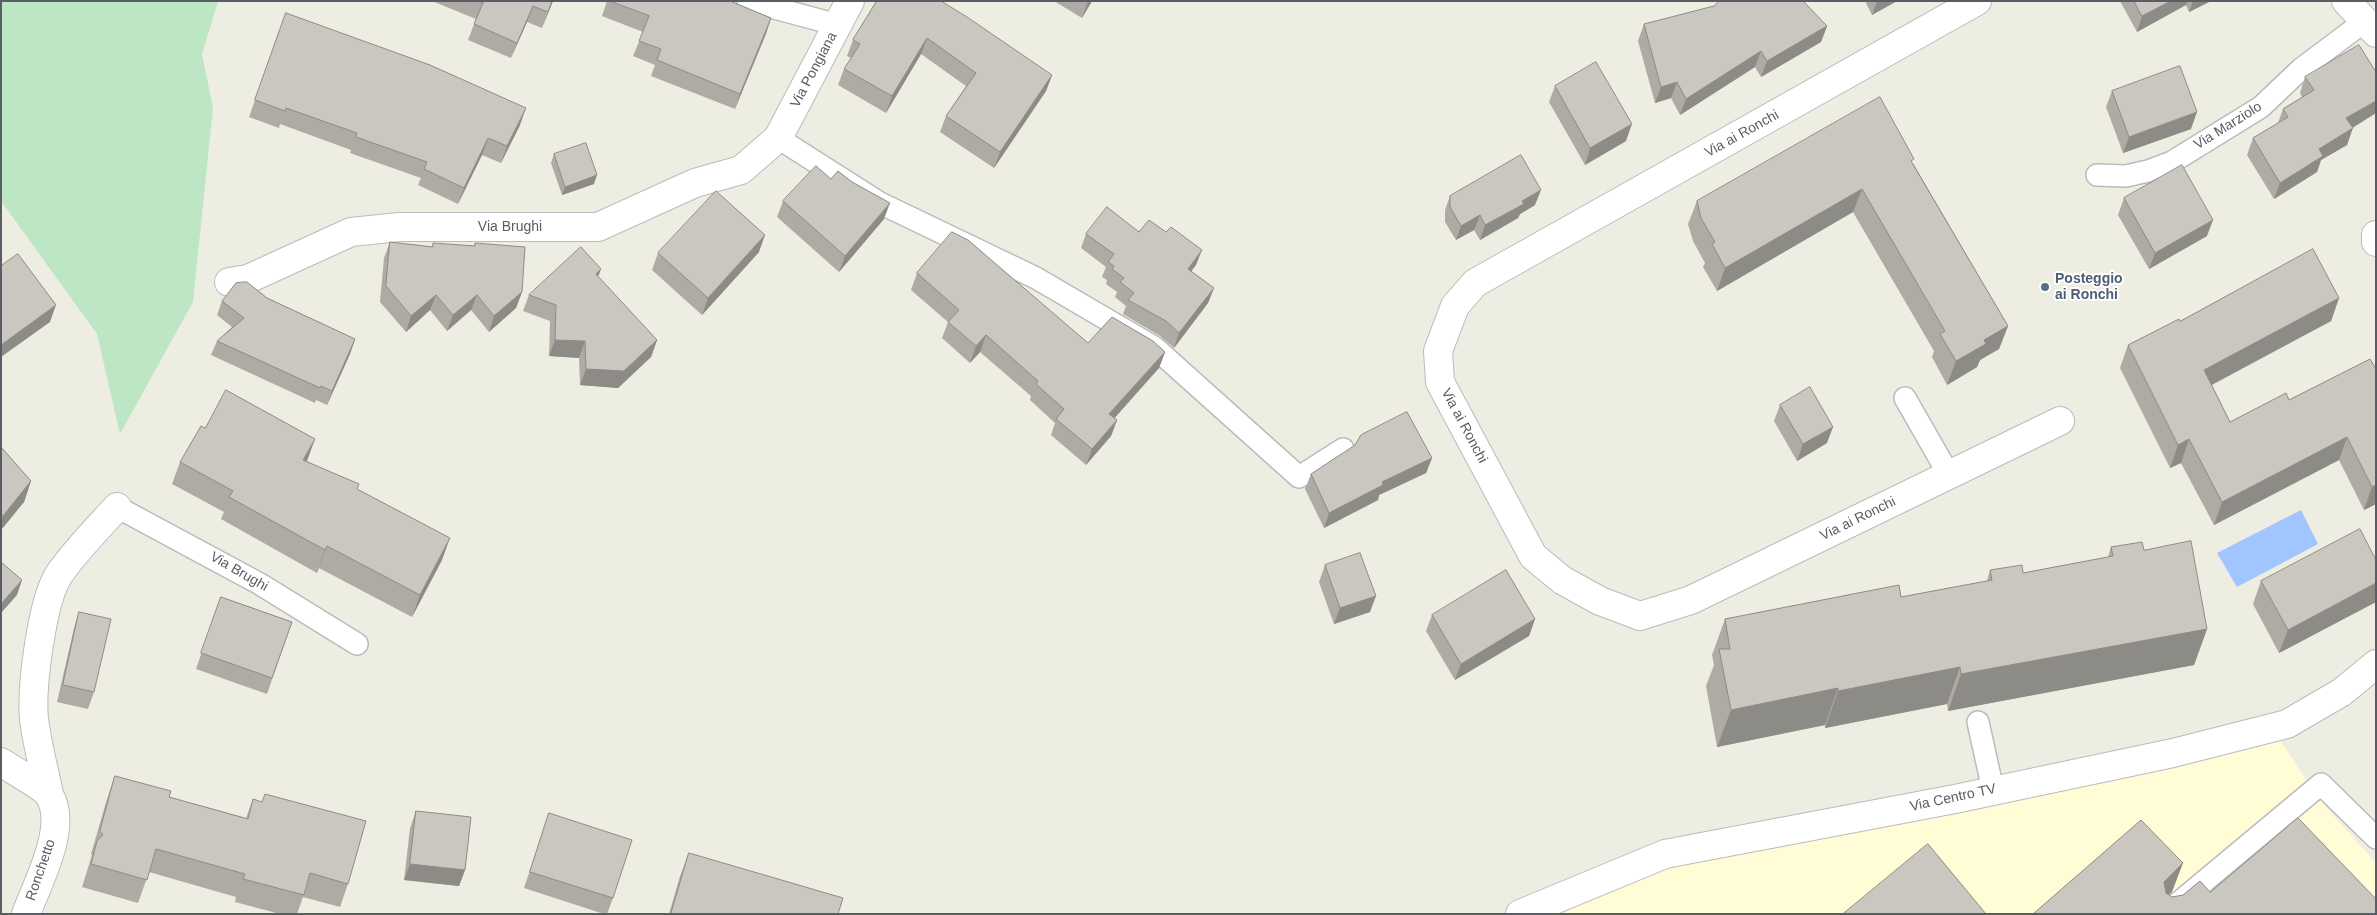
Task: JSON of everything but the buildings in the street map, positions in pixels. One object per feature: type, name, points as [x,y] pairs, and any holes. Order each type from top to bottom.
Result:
[{"type":"street","name":"Via Pongiana","points":[[778,138],[850,1]]},
{"type":"street","name":"Via ai Ronchi","points":[[1977,1],[1475,283],[1455,306],[1438,351],[1440,382],[1533,556],[1562,580],[1600,601],[1640,616],[1691,600],[2060,420]]},
{"type":"street","points":[[2346,1],[2370,27]]},
{"type":"street","name":"Via Brughi","points":[[229,282],[248,279],[351,232],[399,227],[598,228],[694,183],[741,170],[778,138]]},
{"type":"street","points":[[2376,235],[2376,242]]},
{"type":"street","name":"Ronchetto","points":[[26,914],[54,835],[56,814],[49,794],[34,718],[34,684],[47,604],[51,588],[60,573],[117,506]]},
{"type":"street","name":"Via Centro TV","points":[[1520,914],[1665,854],[2173,753],[2287,724],[2342,692],[2376,664]]},
{"type":"street","points":[[1,762],[49,794]]},
{"type":"lane","points":[[748,1],[838,25]]},
{"type":"lane","name":"Via Marziolo","points":[[2097,175],[2126,176],[2148,171],[2172,162],[2261,107],[2301,69],[2370,27]]},
{"type":"lane","points":[[778,138],[880,203],[1036,278],[1154,347],[1299,478],[1343,448]]},
{"type":"lane","points":[[1905,398],[1949,475]]},
{"type":"lane","name":"Via Brughi","points":[[117,506],[260,584],[357,644]]},
{"type":"lane","points":[[1978,722],[1993,790]]},
{"type":"lane","points":[[2165,914],[2321,784],[2376,838]]},
{"type":"shaded area","points":[[2279,738],[2317,797],[2376,863],[2376,914],[1540,914],[1661,865]]},
{"type":"green space","points":[[1,1],[218,1],[202,54],[213,108],[193,302],[120,434],[97,334],[1,201]]},
{"type":"water","points":[[2301,510],[2318,544],[2237,587],[2217,553]]},
{"type":"place","name":"Posteggio ai Ronchi","points":[[2045,287]]}]
